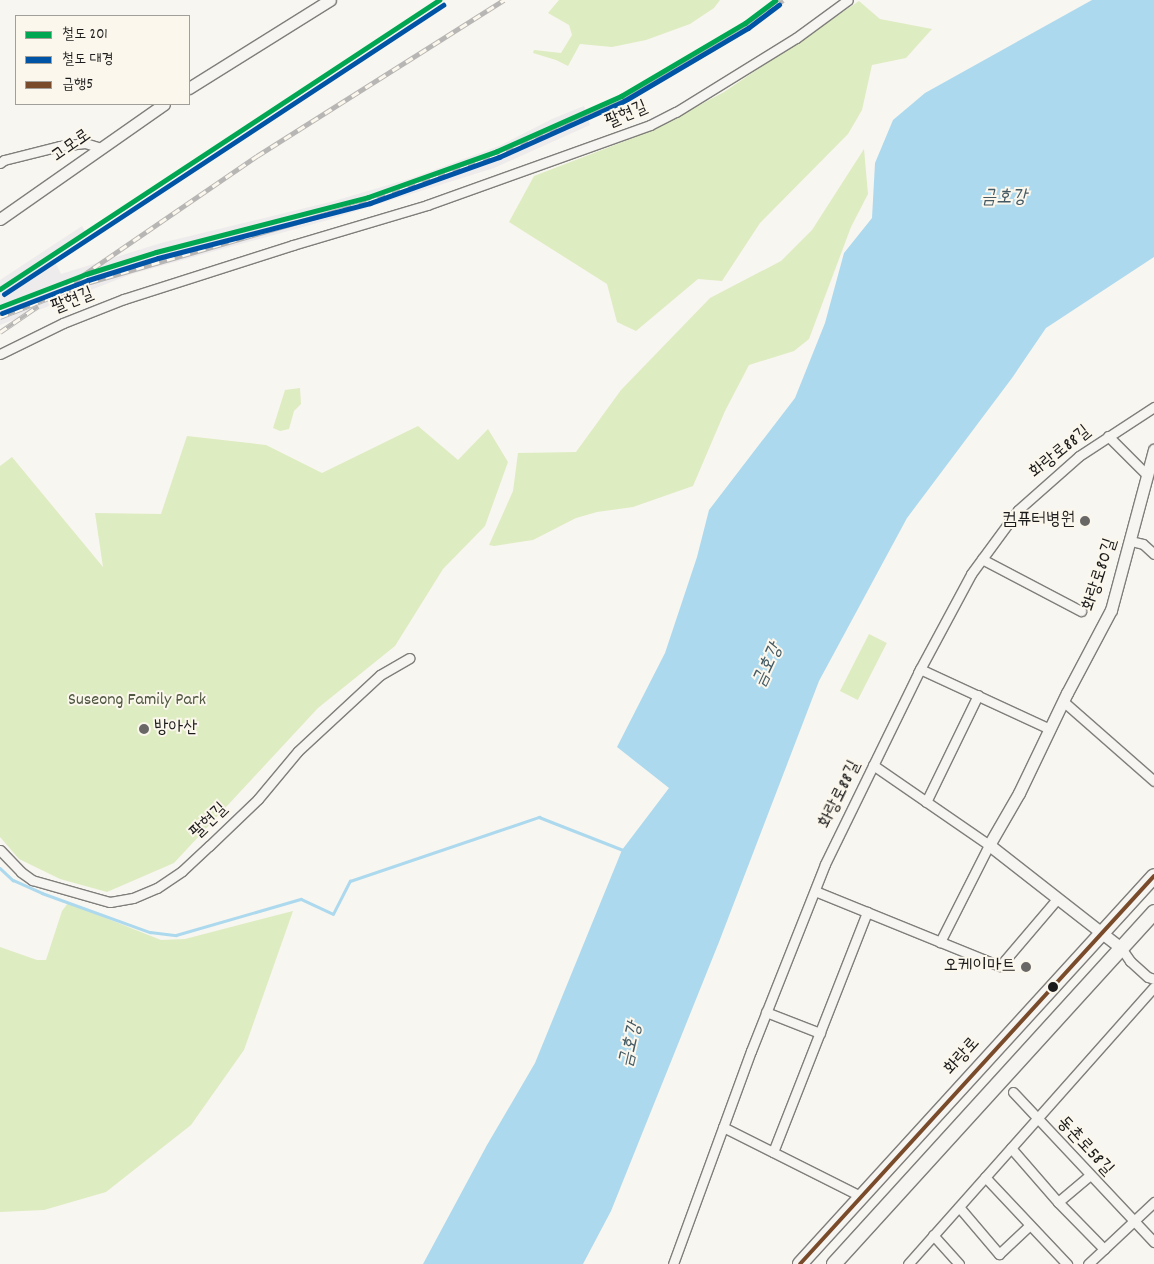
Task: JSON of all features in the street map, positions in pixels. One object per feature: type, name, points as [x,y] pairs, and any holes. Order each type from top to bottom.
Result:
[{"type":"main road","name":"화랑로","points":[[800,1264],[1154,876]]},
{"type":"main road","points":[[834,1264],[1154,912]]},
{"type":"street","points":[[190,87],[330,0]]},
{"type":"street","name":"팔현길","points":[[0,354],[63,323],[124,299],[293,245],[427,206],[650,125],[676,112],[796,38],[848,0]]},
{"type":"street","name":"고모로","points":[[0,219],[163,105]]},
{"type":"street","points":[[0,163],[4,160],[60,146],[85,143],[101,148]]},
{"type":"street","name":"화랑로88길","points":[[672,1264],[766,1012],[815,891],[920,669],[971,574],[1018,510],[1079,456],[1154,407]]},
{"type":"street","points":[[1108,436],[1146,478]]},
{"type":"street","name":"화랑로80길","points":[[940,942],[989,845],[1019,793],[1063,701],[1111,610],[1154,450]]},
{"type":"street","points":[[1131,541],[1143,544],[1154,554]]},
{"type":"street","points":[[982,559],[1082,611]]},
{"type":"street","name":"팔현길","points":[[0,850],[21,872],[32,880],[110,902],[133,898],[157,888],[182,871],[209,846],[258,798],[298,751],[373,680],[393,666],[410,658]]},
{"type":"street","points":[[920,669],[1050,729]]},
{"type":"street","points":[[926,802],[978,696]]},
{"type":"street","points":[[1063,701],[1154,781]]},
{"type":"street","points":[[873,765],[989,845],[1121,948],[1130,961],[1148,977],[1154,979]]},
{"type":"street","points":[[815,891],[1000,966],[1057,898]]},
{"type":"street","points":[[773,1152],[867,912]]},
{"type":"street","points":[[1012,1092],[1037,1120],[1154,986]]},
{"type":"street","points":[[766,1012],[820,1033]]},
{"type":"street","name":"동촌로58길","points":[[908,1264],[1037,1120],[1132,1222],[1154,1242]]},
{"type":"street","points":[[723,1127],[862,1197]]},
{"type":"street","points":[[1012,1148],[1058,1202],[1104,1249]]},
{"type":"street","points":[[1058,1202],[1089,1176]]},
{"type":"street","points":[[985,1177],[1067,1264]]},
{"type":"street","points":[[1088,1264],[1154,1202]]},
{"type":"street","points":[[959,1207],[999,1254],[1030,1225]]},
{"type":"street","points":[[933,1235],[959,1264]]},
{"type":"shaded area","points":[[584,106],[590,125],[494,168],[328,220],[132,274],[0,325],[0,280],[82,226],[88,236],[53,258],[61,274],[161,243],[334,201],[412,178],[499,146],[552,119]]},
{"type":"green space","points":[[559,0],[720,0],[714,8],[690,24],[646,40],[612,47],[580,44],[568,66],[533,53],[534,50],[561,53],[572,35],[569,25],[548,13]]},
{"type":"green space","points":[[859,1],[880,19],[932,29],[906,58],[872,65],[862,110],[848,134],[760,223],[722,281],[698,279],[636,331],[617,322],[607,284],[509,222],[534,176],[651,131],[724,92]]},
{"type":"green space","points":[[864,149],[868,194],[851,227],[809,339],[794,351],[749,365],[725,411],[693,486],[633,507],[597,512],[576,518],[533,540],[494,546],[489,545],[513,491],[518,453],[576,452],[621,390],[710,298],[781,261],[812,230]]},
{"type":"green space","points":[[300,388],[301,404],[294,411],[289,429],[280,431],[273,428],[285,390]]},
{"type":"green space","name":"Suseong Family Park","points":[[418,426],[458,460],[488,429],[508,462],[485,526],[443,569],[395,646],[318,708],[174,863],[107,892],[60,879],[19,859],[0,837],[0,466],[12,457],[103,567],[95,513],[161,514],[187,436],[266,445],[322,473]]},
{"type":"green space","points":[[869,634],[887,643],[858,700],[840,691]]},
{"type":"green space","points":[[68,903],[161,940],[185,939],[293,911],[244,1050],[191,1125],[106,1192],[44,1210],[0,1212],[0,947],[37,960],[46,960],[62,911]]},
{"type":"water","name":"금호강","points":[[1092,0],[1154,0],[1154,257],[1046,328],[1012,378],[907,518],[819,681],[719,942],[611,1211],[583,1264],[423,1264],[487,1145],[535,1063],[622,850],[669,788],[617,747],[665,653],[697,557],[709,510],[795,398],[825,323],[844,253],[872,218],[875,163],[893,120],[925,93]]},
{"type":"waterway","points":[[0,868],[13,880],[42,893],[150,932],[176,935],[301,899],[333,914],[350,881],[539,817],[623,850]]},
{"type":"railway","points":[[67,286],[257,156],[504,0]]},
{"type":"railway","points":[[0,317],[90,282],[370,201],[499,155],[623,101],[748,27],[783,0]]},
{"type":"railway","points":[[0,332],[38,306]]},
{"type":"rail line","name":"201","points":[[0,289],[439,0]]},
{"type":"rail line","name":"201","points":[[0,307],[86,274],[156,252],[368,197],[497,151],[621,96],[745,23],[775,0]]},
{"type":"rail line","name":"대경","points":[[4,294],[443,5]]},
{"type":"rail line","name":"대경","points":[[2,313],[88,280],[158,258],[370,203],[499,157],[624,101],[748,28],[779,5]]},
{"type":"transit line","name":"급행5","points":[[800,1264],[1154,876]]},
{"type":"place","name":"컴퓨터병원","points":[[1085,521]]},
{"type":"place","name":"방아산","points":[[144,729]]},
{"type":"place","name":"오케이마트","points":[[1026,967]]}]
